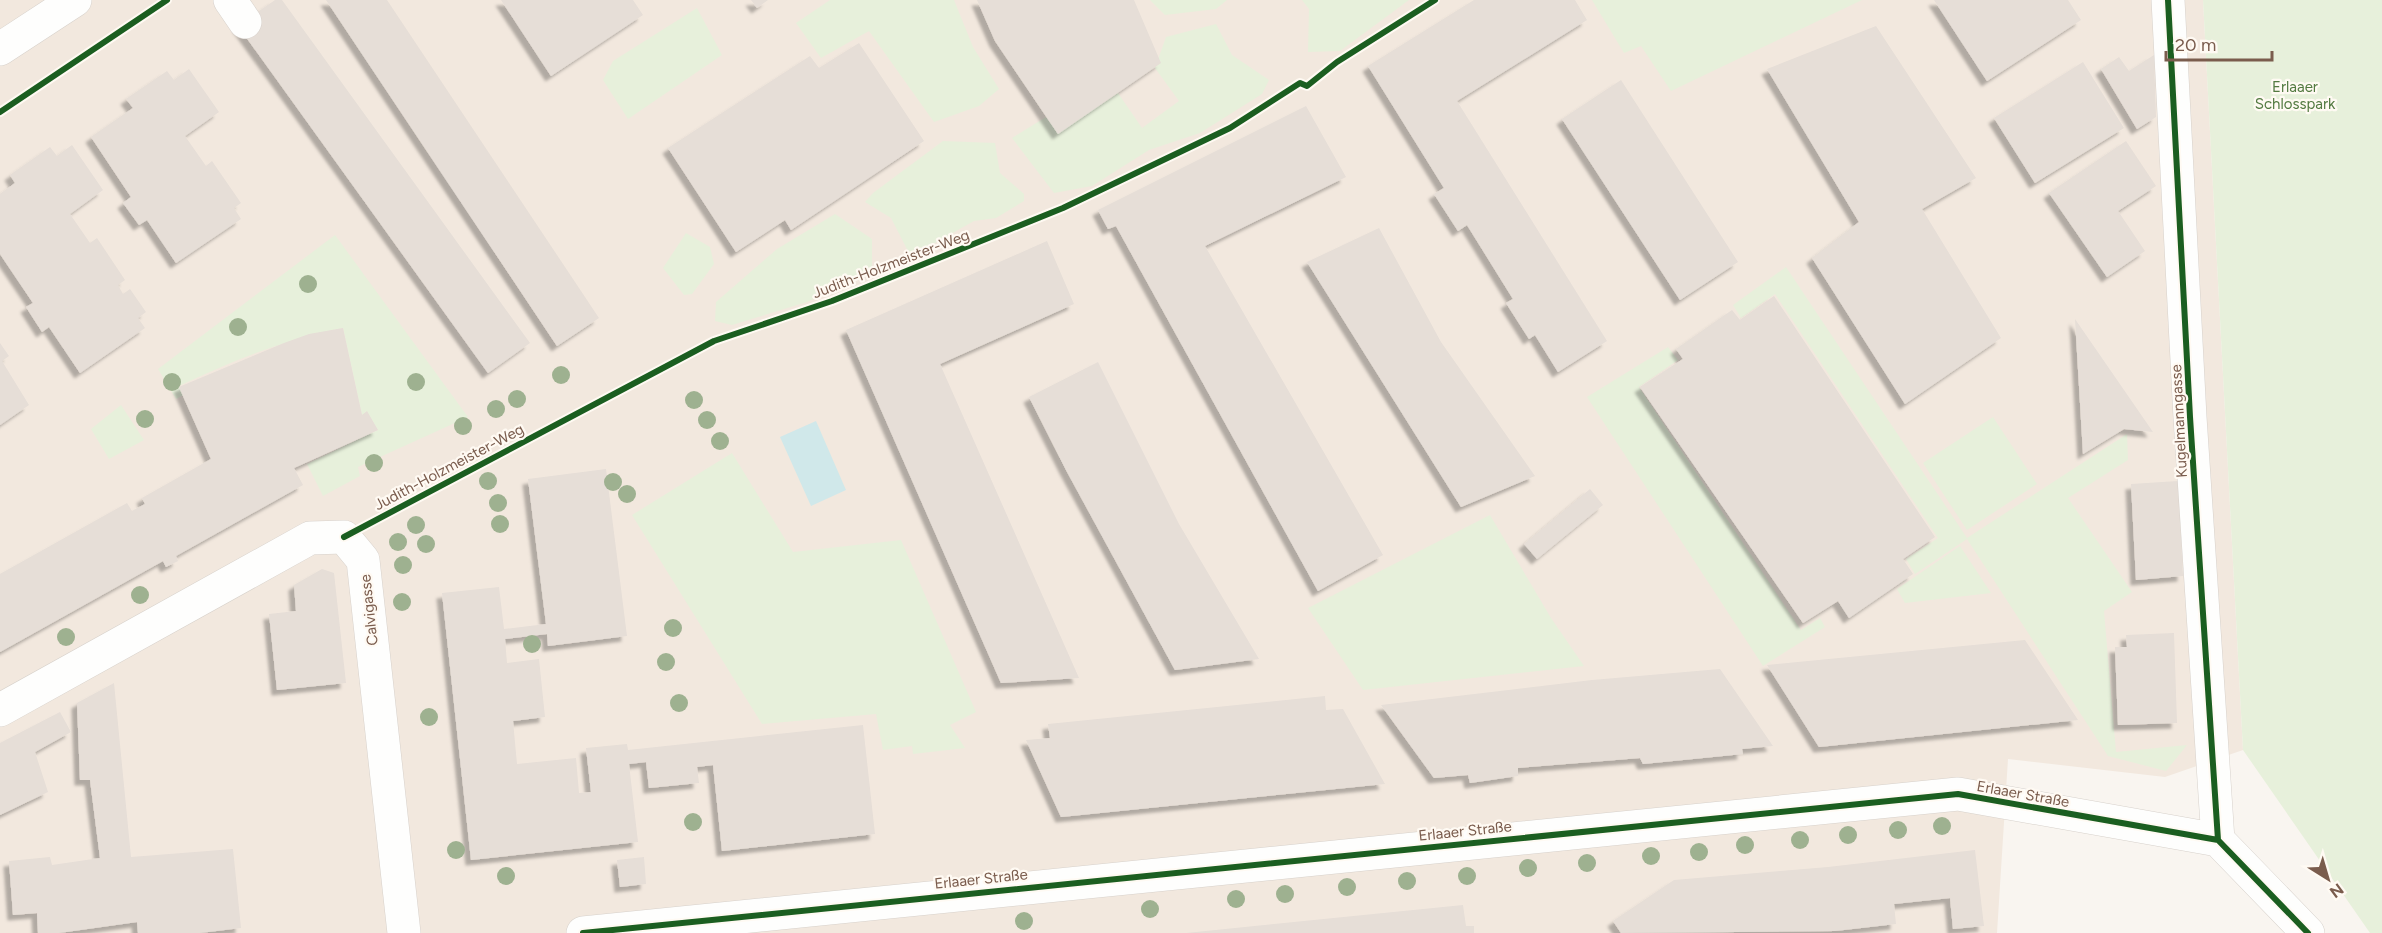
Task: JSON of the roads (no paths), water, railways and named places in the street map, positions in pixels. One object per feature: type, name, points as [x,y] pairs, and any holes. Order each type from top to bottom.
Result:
[{"type":"street","points":[[0,50],[75,0]]},
{"type":"street","name":"Kugelmanngasse","points":[[2168,0],[2190,417],[2218,840]]},
{"type":"street","name":"Calvigasse","points":[[0,710],[310,538],[344,537],[363,560],[404,933]]},
{"type":"street","name":"Erlaaer Straße","points":[[583,933],[1958,794],[2218,840]]},
{"type":"street","points":[[2218,840],[2308,933]]},
{"type":"water","points":[[816,421],[846,490],[811,506],[780,437]]},
{"type":"park label","name":"Erlaaer Schlosspark","points":[[2295,96]]}]
